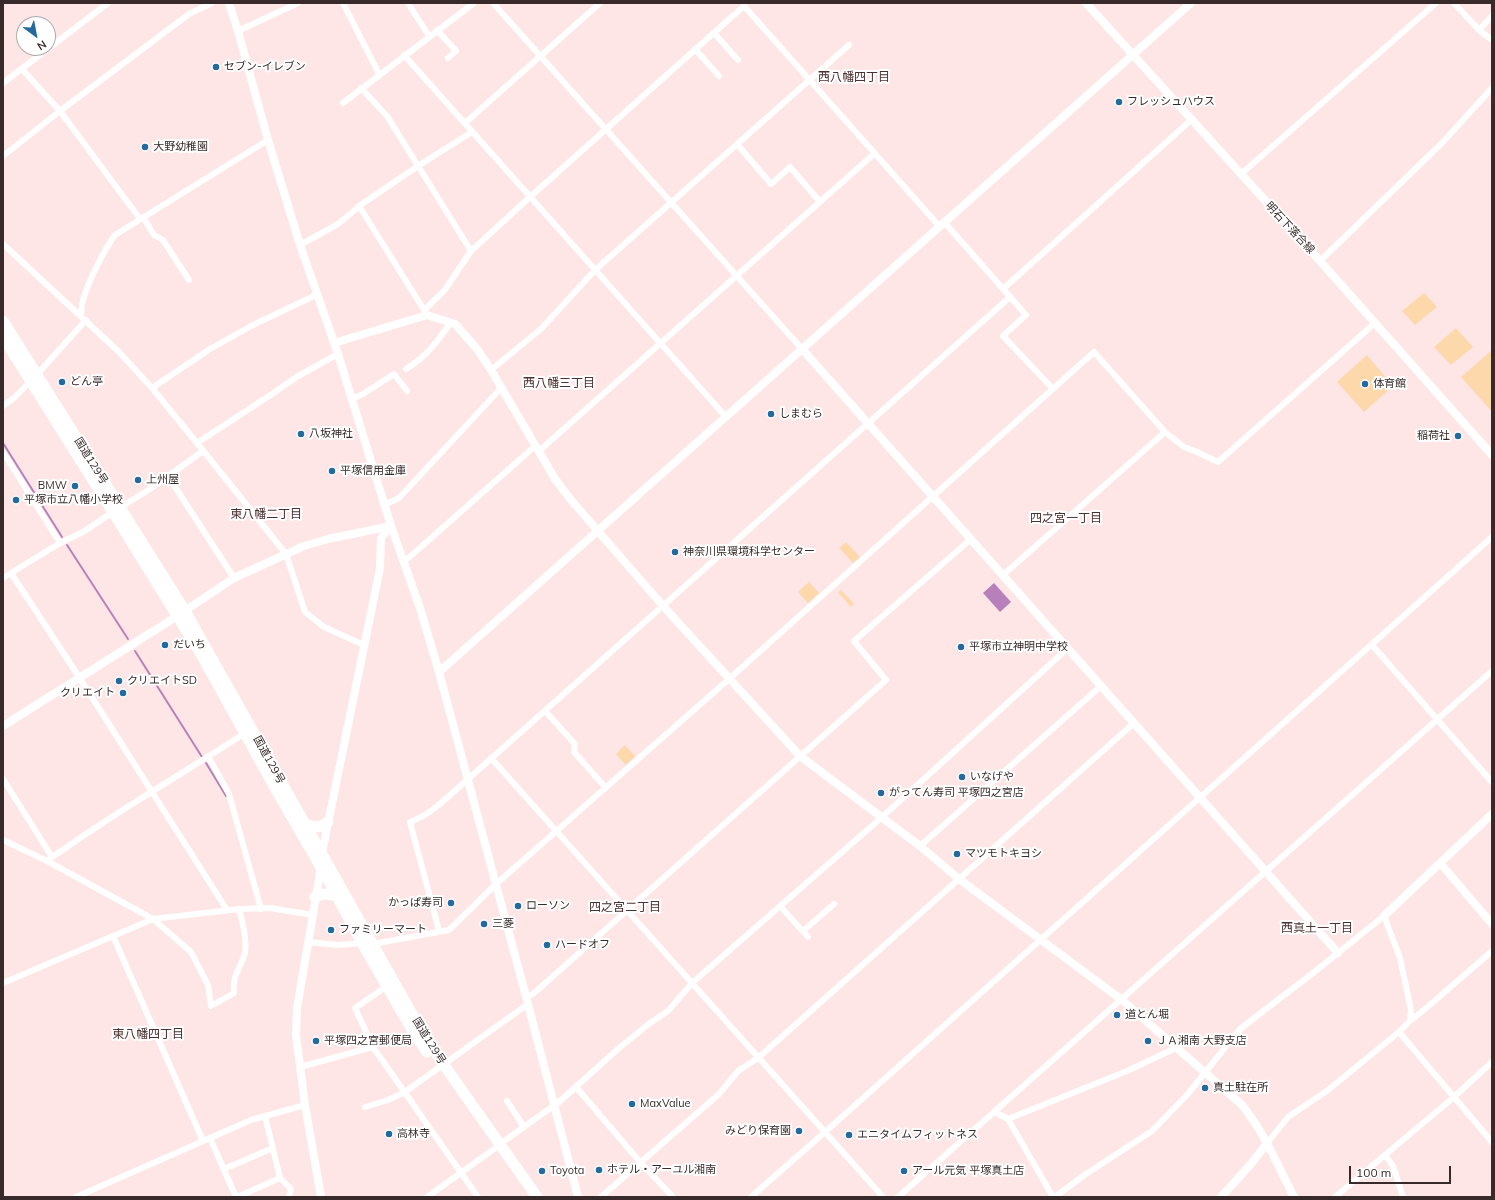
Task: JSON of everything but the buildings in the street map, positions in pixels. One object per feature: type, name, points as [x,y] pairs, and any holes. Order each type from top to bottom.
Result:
[{"type":"highway","name":"国道129号","points":[[3,321],[34,378],[252,729],[304,824],[322,853],[368,943],[387,986],[414,1033],[497,1147],[537,1197]]},
{"type":"highway","name":"国道129号","points":[[3,337],[34,378]]},
{"type":"highway","name":"国道129号","points":[[181,613],[245,734],[320,866],[417,1023],[440,1067]]},
{"type":"highway","points":[[304,824],[319,827],[324,826],[328,822]]},
{"type":"highway","points":[[315,897],[329,893],[338,897]]},
{"type":"highway","name":"国道129号","points":[[497,1147],[528,1197]]},
{"type":"street","points":[[3,83],[108,3]]},
{"type":"street","points":[[3,156],[189,14],[212,3]]},
{"type":"street","points":[[229,3],[300,245],[338,354],[384,505],[420,608],[439,672],[578,1197]]},
{"type":"street","points":[[238,32],[298,3]]},
{"type":"street","points":[[343,3],[379,74]]},
{"type":"street","points":[[408,3],[429,36]]},
{"type":"street","points":[[342,103],[474,3]]},
{"type":"street","points":[[493,3],[1338,953]]},
{"type":"street","points":[[465,123],[600,3]]},
{"type":"street","points":[[439,672],[1191,3]]},
{"type":"street","points":[[1241,174],[1436,3]]},
{"type":"street","points":[[1454,3],[1479,30],[1492,40]]},
{"type":"street","points":[[334,343],[426,313],[444,291],[471,251],[714,33],[744,4],[810,81],[875,153],[1026,315],[1004,336],[1053,389]]},
{"type":"street","name":"明石下落合線","points":[[1090,4],[1133,55],[1320,261],[1492,455]]},
{"type":"street","points":[[1479,30],[1492,16]]},
{"type":"street","points":[[437,30],[456,51],[448,58]]},
{"type":"street","points":[[714,33],[738,60]]},
{"type":"street","points":[[491,370],[541,329],[595,270],[849,46]]},
{"type":"street","points":[[695,49],[719,76]]},
{"type":"street","points":[[404,55],[726,416]]},
{"type":"street","points":[[22,69],[60,111],[154,235],[163,240],[189,280]]},
{"type":"street","points":[[361,88],[388,116],[471,251]]},
{"type":"street","points":[[1320,261],[1442,142],[1492,88]]},
{"type":"street","points":[[1003,289],[1191,120]]},
{"type":"street","points":[[300,245],[338,224],[359,206],[472,132]]},
{"type":"street","points":[[3,406],[14,398],[34,378],[84,318],[82,302],[86,290],[114,235],[268,140]]},
{"type":"street","points":[[737,144],[771,184],[790,168],[820,202]]},
{"type":"street","points":[[404,562],[660,343],[875,153]]},
{"type":"street","points":[[359,206],[426,313],[451,322],[461,329],[476,349],[491,370],[555,479],[663,606],[800,756],[920,846],[959,879],[1042,939],[1122,1000],[1242,1105],[1256,1122],[1268,1142],[1294,1197]]},
{"type":"street","points":[[3,244],[118,351],[152,388],[197,442],[286,554],[305,612],[324,627],[364,645]]},
{"type":"street","points":[[152,388],[210,349],[253,325],[318,294]]},
{"type":"street","points":[[439,931],[410,822],[422,818],[467,780],[1010,297]]},
{"type":"street","points":[[406,369],[415,364],[433,348],[451,322]]},
{"type":"street","points":[[308,942],[338,946],[368,943],[449,930],[495,885],[729,679],[1094,352],[1165,432],[1184,448],[1195,450],[1218,462],[1375,323]]},
{"type":"street","points":[[197,442],[298,376],[338,354]]},
{"type":"street","points":[[352,399],[363,394],[394,374],[408,391]]},
{"type":"street","points":[[384,505],[399,498],[501,388]]},
{"type":"street","points":[[1003,575],[1165,432]]},
{"type":"street","points":[[3,578],[60,543],[83,532],[153,487],[203,451]]},
{"type":"street","points":[[3,452],[60,543]]},
{"type":"street","points":[[168,476],[234,578]]},
{"type":"street","points":[[3,726],[234,578],[304,546],[328,539],[391,526]]},
{"type":"street","points":[[321,1197],[300,1067],[296,1035],[297,1008],[322,853],[380,568],[381,538],[391,526]]},
{"type":"street","points":[[751,1197],[1492,537]]},
{"type":"street","points":[[365,1107],[388,1100],[405,1092],[527,1000],[886,680],[854,641],[971,539]]},
{"type":"street","points":[[11,574],[79,677],[226,910]]},
{"type":"street","points":[[1372,645],[1492,782]]},
{"type":"street","points":[[427,1197],[554,1105],[619,1048],[668,1011],[692,983],[881,818],[1068,648]]},
{"type":"street","points":[[898,1197],[1122,1000],[1492,670]]},
{"type":"street","points":[[920,846],[1101,686]]},
{"type":"street","points":[[545,711],[575,744],[574,752],[606,788]]},
{"type":"street","points":[[601,1197],[719,1094],[738,1071],[758,1058],[1134,723]]},
{"type":"street","points":[[49,859],[245,734]]},
{"type":"street","points":[[209,758],[230,794],[261,908]]},
{"type":"street","points":[[491,758],[883,1197]]},
{"type":"street","points":[[3,779],[49,859]]},
{"type":"street","points":[[995,1112],[1008,1119],[1054,1197],[1086,1174],[1152,1131],[1187,1095],[1240,1028],[1384,916],[1492,814]]},
{"type":"street","points":[[3,840],[49,859],[153,919],[191,952],[208,986],[211,1006],[234,993],[233,982],[245,951],[243,923],[239,909]]},
{"type":"street","points":[[1440,863],[1492,924]]},
{"type":"street","points":[[803,931],[834,904]]},
{"type":"street","points":[[780,906],[808,936]]},
{"type":"street","points":[[3,983],[153,919],[226,910],[261,908],[270,908],[313,915]]},
{"type":"street","points":[[1384,916],[1400,958],[1411,1010],[1410,1021]]},
{"type":"street","points":[[113,936],[202,1141]]},
{"type":"street","points":[[1221,1197],[1251,1164],[1288,1117],[1328,1090],[1399,1032],[1492,951]]},
{"type":"street","points":[[387,986],[355,1008],[373,1047],[478,1197]]},
{"type":"street","points":[[1399,1032],[1492,1142]]},
{"type":"street","points":[[300,1067],[373,1047]]},
{"type":"street","points":[[1008,1119],[1127,1071],[1176,1048]]},
{"type":"street","points":[[1335,1197],[1492,1062]]},
{"type":"street","points":[[576,1086],[640,1162],[673,1197]]},
{"type":"street","points":[[507,1101],[524,1127]]},
{"type":"street","points":[[76,1197],[202,1141],[265,1116],[305,1105]]},
{"type":"street","points":[[265,1116],[280,1178],[291,1189],[289,1197]]},
{"type":"street","points":[[210,1138],[237,1197],[280,1178]]},
{"type":"street","points":[[224,1169],[273,1148]]},
{"type":"street","points":[[1385,1155],[1393,1166],[1401,1196]]},
{"type":"shaded area","points":[[1424,293],[1437,307],[1415,325],[1402,311]]},
{"type":"shaded area","points":[[1456,328],[1473,347],[1451,365],[1434,347]]},
{"type":"shaded area","points":[[1492,350],[1492,412],[1461,377]]},
{"type":"shaded area","name":"体育館","points":[[1367,355],[1393,386],[1364,412],[1337,382]]},
{"type":"shaded area","points":[[846,542],[860,557],[853,563],[839,548]]},
{"type":"shaded area","points":[[809,582],[819,593],[808,603],[798,592]]},
{"type":"shaded area","points":[[994,583],[1011,602],[1000,612],[983,593]]},
{"type":"shaded area","points":[[841,590],[854,604],[851,607],[838,592]]},
{"type":"shaded area","points":[[625,745],[635,756],[626,765],[616,754]]},
{"type":"waterway","points":[[3,443],[62,537]]},
{"type":"waterway","points":[[67,545],[128,639]]},
{"type":"waterway","points":[[135,651],[202,757]]},
{"type":"waterway","points":[[206,763],[226,796]]},
{"type":"place","name":"セブン-イレブン","points":[[216,67]]},
{"type":"place","name":"フレッシュハウス","points":[[1119,102]]},
{"type":"place","name":"大野幼稚園","points":[[145,147]]},
{"type":"place","name":"どん亭","points":[[62,382]]},
{"type":"place","name":"体育館","points":[[1365,384]]},
{"type":"place","name":"しまむら","points":[[771,414]]},
{"type":"place","name":"八坂神社","points":[[301,434]]},
{"type":"place","name":"稲荷社","points":[[1458,436]]},
{"type":"place","name":"平塚信用金庫","points":[[332,471]]},
{"type":"place","name":"上州屋","points":[[138,480]]},
{"type":"place","name":"BMW","points":[[75,486]]},
{"type":"place","name":"平塚市立八幡小学校","points":[[16,500]]},
{"type":"place","name":"神奈川県環境科学センター","points":[[675,552]]},
{"type":"place","name":"だいち","points":[[165,645]]},
{"type":"place","name":"平塚市立神明中学校","points":[[961,647]]},
{"type":"place","name":"クリエイトSD","points":[[119,681]]},
{"type":"place","name":"クリエイト","points":[[123,693]]},
{"type":"place","name":"いなげや","points":[[962,777]]},
{"type":"place","name":"がってん寿司 平塚四之宮店","points":[[881,793]]},
{"type":"place","name":"マツモトキヨシ","points":[[957,854]]},
{"type":"place","name":"かっぱ寿司","points":[[451,903]]},
{"type":"place","name":"ローソン","points":[[518,906]]},
{"type":"place","name":"三菱","points":[[484,924]]},
{"type":"place","name":"ファミリーマート","points":[[331,930]]},
{"type":"place","name":"ハードオフ","points":[[547,945]]},
{"type":"place","name":"道とん堀","points":[[1117,1015]]},
{"type":"place","name":"平塚四之宮郵便局","points":[[316,1041]]},
{"type":"place","name":"ＪＡ湘南 大野支店","points":[[1148,1041]]},
{"type":"place","name":"真土駐在所","points":[[1205,1088]]},
{"type":"place","name":"MaxValue","points":[[632,1104]]},
{"type":"place","name":"みどり保育園","points":[[799,1131]]},
{"type":"place","name":"高林寺","points":[[389,1134]]},
{"type":"place","name":"エニタイムフィットネス","points":[[849,1135]]},
{"type":"place","name":"ホテル・アーユル湘南","points":[[599,1170]]},
{"type":"place","name":"Toyota","points":[[542,1171]]},
{"type":"place","name":"アール元気 平塚真土店","points":[[904,1171]]},
{"type":"district","name":"西八幡四丁目","points":[[854,77]]},
{"type":"district","name":"西八幡三丁目","points":[[559,383]]},
{"type":"district","name":"東八幡二丁目","points":[[266,514]]},
{"type":"district","name":"四之宮一丁目","points":[[1066,518]]},
{"type":"district","name":"四之宮二丁目","points":[[625,907]]},
{"type":"district","name":"西真土一丁目","points":[[1317,928]]},
{"type":"district","name":"東八幡四丁目","points":[[148,1034]]}]
